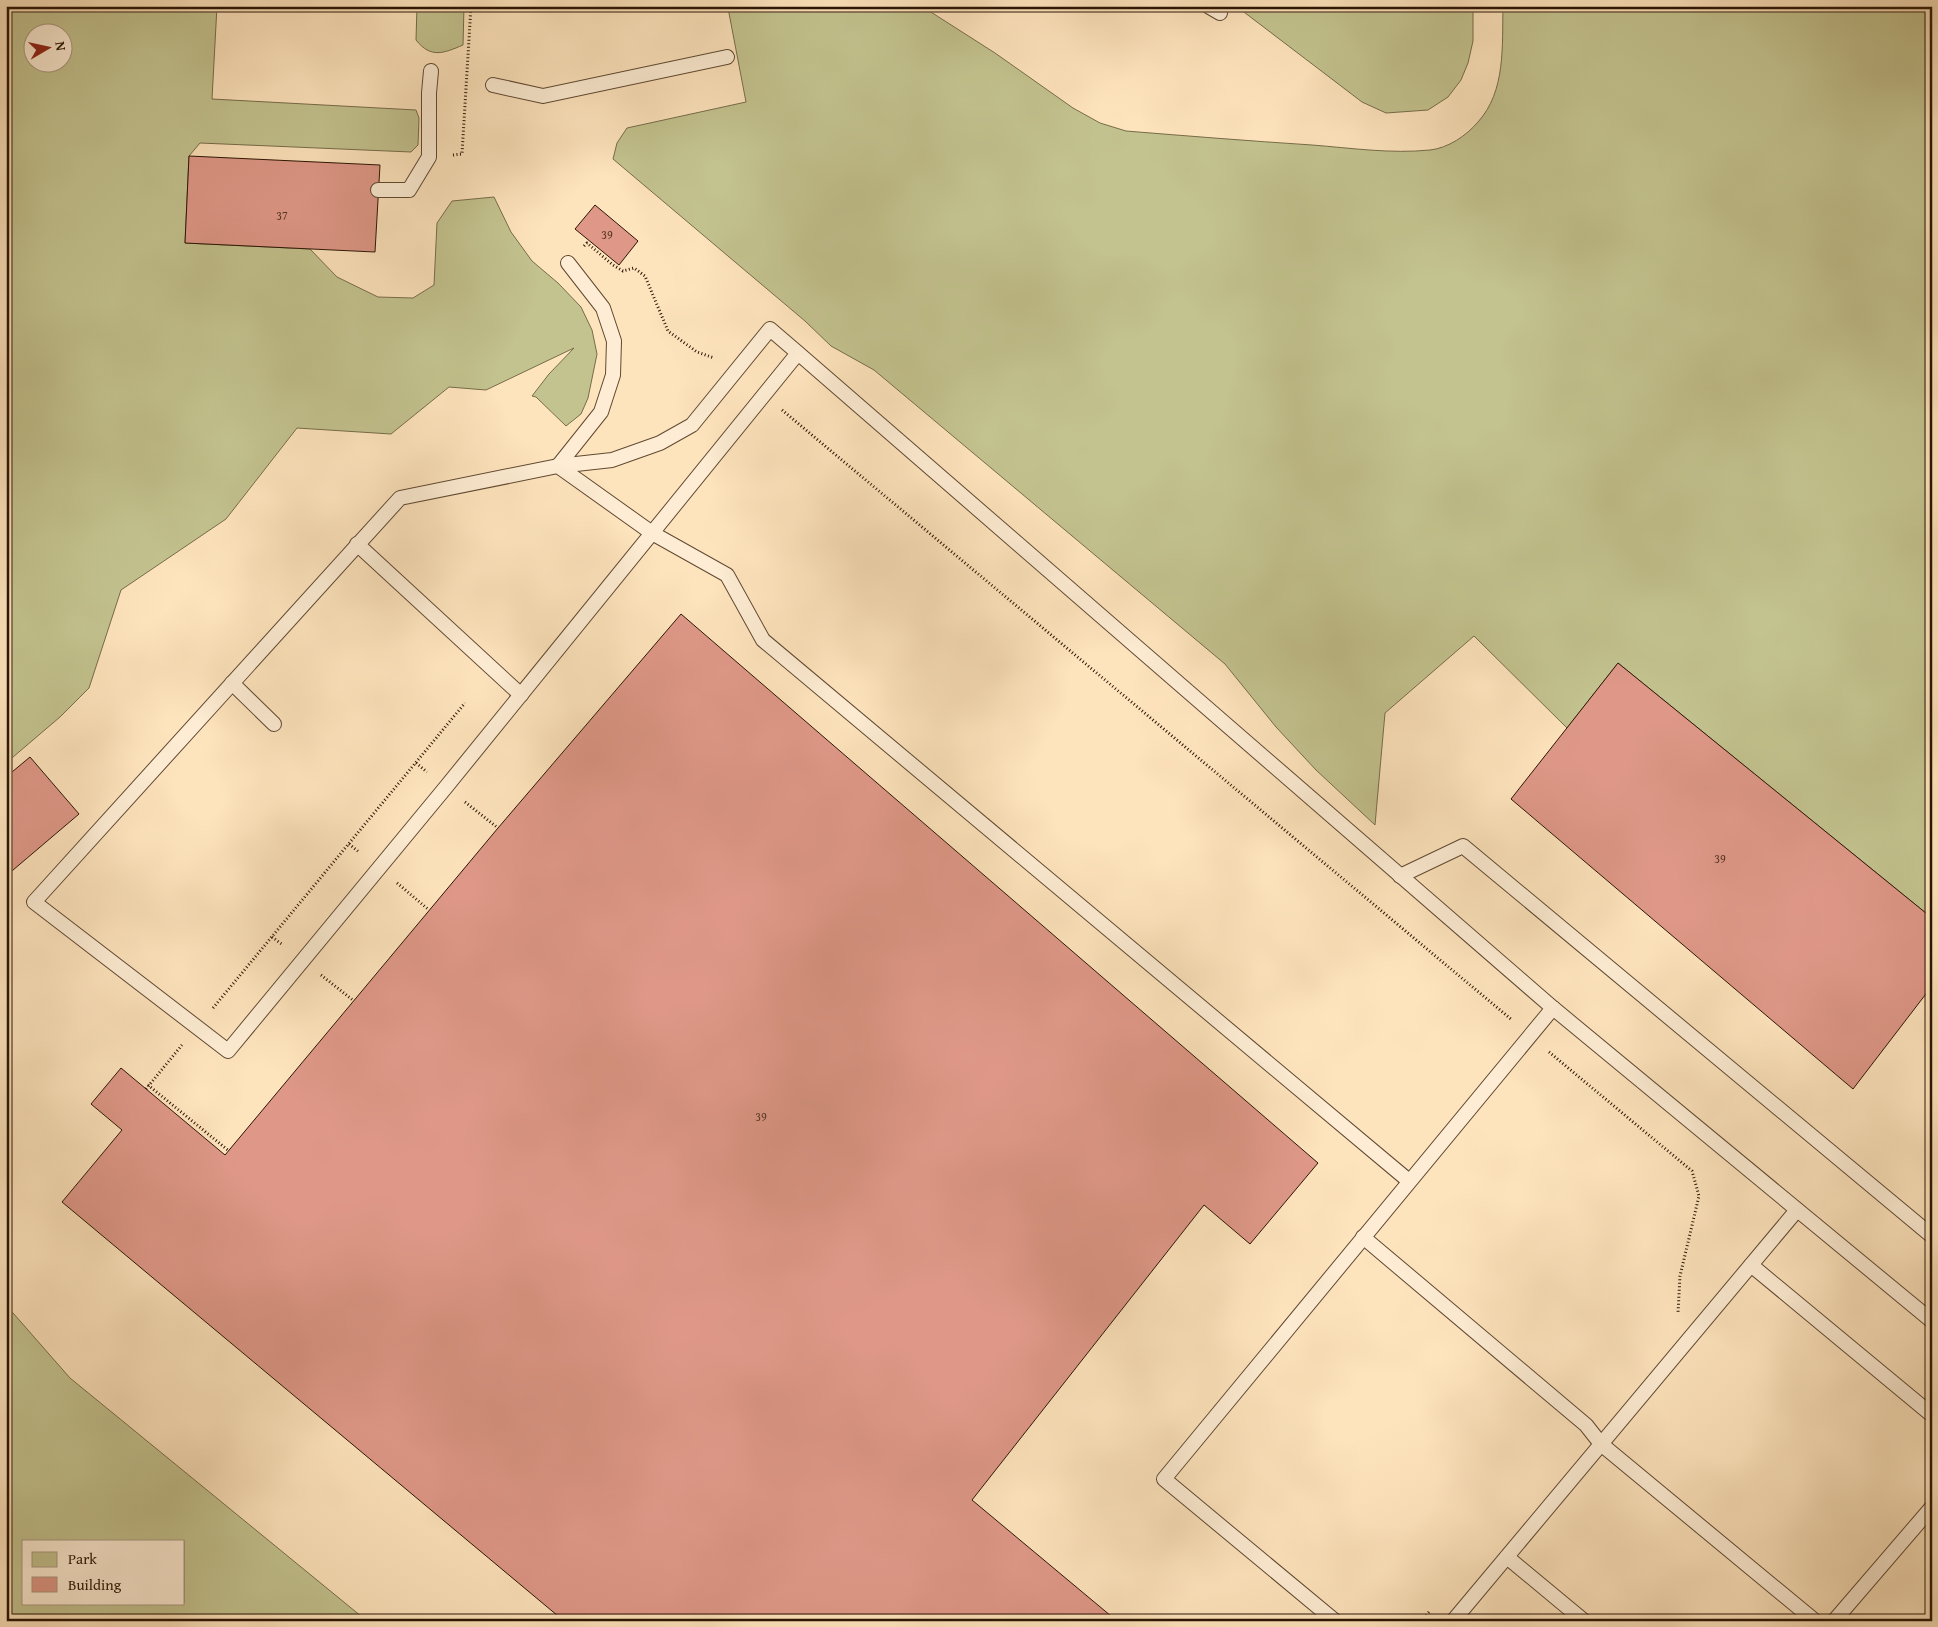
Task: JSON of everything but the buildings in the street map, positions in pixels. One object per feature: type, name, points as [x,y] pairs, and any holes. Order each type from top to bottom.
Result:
[{"type":"lane","points":[[493,85],[543,96],[727,57]]},
{"type":"lane","points":[[378,190],[409,190],[428,157],[431,72]]},
{"type":"lane","points":[[558,466],[601,412],[613,375],[614,341],[603,308],[568,263]]},
{"type":"lane","points":[[798,353],[228,1052],[34,902],[400,498],[558,466],[612,460],[660,443],[692,425],[770,329],[798,353],[1400,876],[1553,1008],[1932,1321]]},
{"type":"lane","points":[[558,466],[652,533],[727,575],[762,640],[1409,1181]]},
{"type":"lane","points":[[357,544],[521,695]]},
{"type":"lane","points":[[232,683],[274,724]]},
{"type":"lane","points":[[1400,876],[1463,846],[1932,1236]]},
{"type":"lane","points":[[1336,1621],[1164,1479],[1553,1008]]},
{"type":"lane","points":[[1453,1621],[1796,1210]]},
{"type":"lane","points":[[1363,1237],[1586,1425],[1601,1444],[1815,1621]]},
{"type":"lane","points":[[1751,1265],[1932,1415]]},
{"type":"lane","points":[[1834,1621],[1932,1507]]},
{"type":"lane","points":[[1507,1557],[1584,1621]]},
{"type":"path","points":[[428,157],[462,154],[471,6]]},
{"type":"path","points":[[568,263],[587,243],[623,272],[634,268],[645,276],[668,331],[696,352],[724,362],[736,372]]},
{"type":"path","points":[[764,395],[1692,1171],[1699,1196],[1680,1276],[1678,1315]]},
{"type":"path","points":[[229,1151],[147,1087],[466,703]]},
{"type":"path","points":[[1422,1621],[1434,1606]]},
{"type":"green space","points":[[6,6],[217,6],[212,99],[416,110],[419,118],[418,145],[411,152],[200,143],[189,156],[185,243],[310,249],[337,277],[378,297],[413,298],[434,285],[437,223],[452,201],[494,197],[511,232],[532,261],[558,283],[581,307],[592,330],[597,354],[588,398],[581,414],[566,426],[536,397],[532,396],[549,374],[574,348],[486,390],[449,387],[391,434],[297,428],[226,519],[121,590],[89,688],[60,717],[6,763]]},
{"type":"green space","points":[[417,6],[464,6],[463,45],[438,53],[427,50],[422,46],[416,40]]},
{"type":"green space","points":[[734,6],[923,7],[995,53],[1073,108],[1100,123],[1126,131],[1371,150],[1415,151],[1437,149],[1450,144],[1468,132],[1487,110],[1494,96],[1501,67],[1503,6],[1932,6],[1932,918],[1618,663],[1567,728],[1474,636],[1385,713],[1375,825],[1316,770],[1276,727],[1225,664],[874,370],[831,346],[805,321],[613,159],[617,143],[627,128],[746,102],[728,8]]},
{"type":"green space","points":[[1236,6],[1473,6],[1473,41],[1468,63],[1461,80],[1448,97],[1428,110],[1386,113],[1362,102]]},
{"type":"green space","points":[[6,1305],[70,1378],[367,1621],[6,1621]]}]
